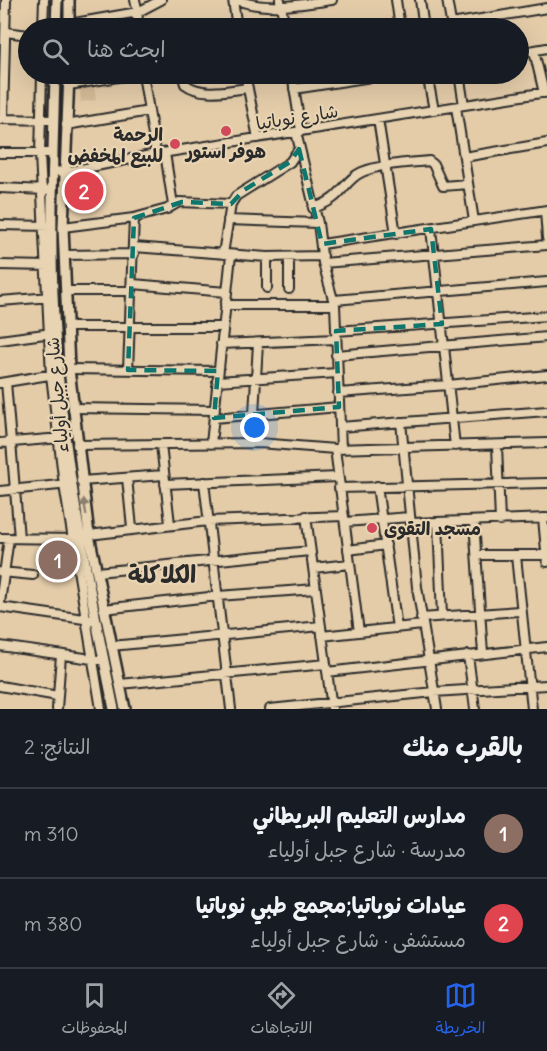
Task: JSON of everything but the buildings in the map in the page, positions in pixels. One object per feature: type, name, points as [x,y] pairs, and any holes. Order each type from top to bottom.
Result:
[{"type":"main road","points":[[56,18],[57,0]]},
{"type":"main road","points":[[69,0],[69,18]]},
{"type":"main road","name":"شارع جبل أولياء","points":[[54,84],[52,171],[47,190],[49,297],[61,438],[76,539],[99,660],[114,709]]},
{"type":"main road","name":"شارع جبل أولياء","points":[[69,85],[63,227],[69,369],[89,535],[125,709]]},
{"type":"street","points":[[6,0],[2,119],[53,120]]},
{"type":"street","points":[[43,18],[44,0]]},
{"type":"street","points":[[135,0],[138,18]]},
{"type":"street","points":[[108,18],[138,12],[161,0]]},
{"type":"street","points":[[236,18],[235,0],[262,6],[332,0]]},
{"type":"street","points":[[396,0],[399,18]]},
{"type":"street","points":[[420,0],[423,18]]},
{"type":"street","points":[[447,0],[450,18]]},
{"type":"street","points":[[280,3],[282,18]]},
{"type":"street","points":[[494,18],[547,8]]},
{"type":"street","points":[[6,32],[18,34]]},
{"type":"street","points":[[529,52],[547,48]]},
{"type":"street","points":[[534,51],[546,93]]},
{"type":"street","points":[[0,188],[47,190],[40,153],[42,84]]},
{"type":"street","points":[[69,85],[75,84]]},
{"type":"street","points":[[145,84],[156,154]]},
{"type":"street","points":[[185,84],[193,90],[210,92],[248,88]]},
{"type":"street","points":[[247,84],[258,138]]},
{"type":"street","points":[[293,84],[299,149],[318,223],[323,260],[334,302],[340,427],[338,477],[359,632]]},
{"type":"street","points":[[294,89],[317,84]]},
{"type":"street","points":[[429,84],[434,110]]},
{"type":"street","points":[[459,84],[464,157],[474,221]]},
{"type":"street","name":"شارع نوباتيا","points":[[52,171],[66,172],[156,154],[546,93]]},
{"type":"street","points":[[41,94],[54,94]]},
{"type":"street","points":[[66,125],[149,111]]},
{"type":"street","points":[[378,119],[396,234]]},
{"type":"street","points":[[464,157],[547,143]]},
{"type":"street","points":[[212,444],[225,305],[228,220],[231,204],[244,190],[290,162],[299,149]]},
{"type":"street","points":[[0,153],[52,153]]},
{"type":"street","points":[[165,153],[173,205]]},
{"type":"street","points":[[313,208],[329,203],[363,172],[386,167],[429,161],[433,164],[442,186],[468,184]]},
{"type":"street","points":[[63,227],[134,218],[167,209],[182,202],[231,204]]},
{"type":"street","points":[[322,244],[546,211],[547,238]]},
{"type":"street","points":[[128,370],[134,218]]},
{"type":"street","points":[[228,220],[318,223]]},
{"type":"street","points":[[0,225],[48,226]]},
{"type":"street","points":[[431,229],[455,446]]},
{"type":"street","points":[[64,255],[134,250],[323,260],[435,255],[547,245]]},
{"type":"street","points":[[267,257],[267,288]]},
{"type":"street","points":[[289,257],[289,289]]},
{"type":"street","points":[[0,265],[49,266]]},
{"type":"street","points":[[225,305],[334,302],[547,282]]},
{"type":"street","points":[[66,291],[133,288],[226,292]]},
{"type":"street","points":[[0,301],[49,297]]},
{"type":"street","points":[[221,344],[547,316]]},
{"type":"street","points":[[68,327],[129,325],[222,327]]},
{"type":"street","points":[[0,340],[52,333]]},
{"type":"street","points":[[336,355],[444,348],[547,337]]},
{"type":"street","points":[[254,414],[254,378],[258,342]]},
{"type":"street","points":[[69,369],[218,371]]},
{"type":"street","points":[[217,381],[337,373]]},
{"type":"street","points":[[19,538],[16,490],[3,383],[55,374]]},
{"type":"street","points":[[338,393],[547,375]]},
{"type":"street","points":[[73,408],[254,414],[339,407]]},
{"type":"street","points":[[340,427],[547,411]]},
{"type":"street","points":[[401,422],[422,622],[437,709]]},
{"type":"street","points":[[0,443],[61,438]]},
{"type":"street","points":[[77,445],[259,443],[338,449],[547,443]]},
{"type":"street","points":[[161,445],[170,524]]},
{"type":"street","points":[[497,445],[500,521]]},
{"type":"street","points":[[81,482],[127,478],[204,482],[338,477]]},
{"type":"street","points":[[127,478],[132,528]]},
{"type":"street","points":[[204,482],[231,709]]},
{"type":"street","points":[[339,488],[547,483]]},
{"type":"street","points":[[0,491],[68,485]]},
{"type":"street","points":[[377,486],[397,628]]},
{"type":"street","points":[[89,535],[170,524],[306,516],[438,523],[545,518],[547,562]]},
{"type":"street","points":[[306,516],[332,707]]},
{"type":"street","points":[[474,521],[483,654]]},
{"type":"street","points":[[438,523],[442,616]]},
{"type":"street","points":[[76,539],[4,538],[0,605],[92,620]]},
{"type":"street","points":[[348,550],[386,545]]},
{"type":"street","points":[[97,572],[213,558],[310,551]]},
{"type":"street","points":[[478,555],[547,555]]},
{"type":"street","points":[[516,556],[519,611],[532,709]]},
{"type":"street","points":[[313,568],[350,564]]},
{"type":"street","points":[[3,572],[33,575]]},
{"type":"street","points":[[104,609],[218,596],[316,589]]},
{"type":"street","points":[[322,636],[397,628],[442,616],[519,611]]},
{"type":"street","points":[[111,646],[321,626]]},
{"type":"street","points":[[0,646],[99,660],[101,709]]},
{"type":"street","points":[[120,684],[468,656],[547,647]]},
{"type":"street","points":[[57,709],[61,655]]},
{"type":"street","points":[[468,656],[476,709]]},
{"type":"street","points":[[270,709],[332,707],[434,692],[547,685]]},
{"type":"street","points":[[0,686],[58,696]]},
{"type":"highlighted area","points":[[299,149],[322,244],[431,229],[442,324],[336,331],[339,407],[214,418],[218,371],[128,370],[134,218],[182,202],[231,204],[244,190],[290,162]]},
{"type":"shaded area","points":[[94,86],[96,100],[81,102],[80,88]]},
{"type":"place","name":"هوفر استور","points":[[226,131]]},
{"type":"place","name":"الرحمة للبيع المخفض","points":[[175,144]]},
{"type":"place","name":"عيادات نوباتيا;مجمع طبي نوباتيا","points":[[84,191]]},
{"type":"place","name":"مسجد التقوى","points":[[372,528]]},
{"type":"place","name":"مدارس التعليم البريطاني","points":[[58,560]]},
{"type":"district","name":"الكلاكلة","points":[[162,574]]}]
